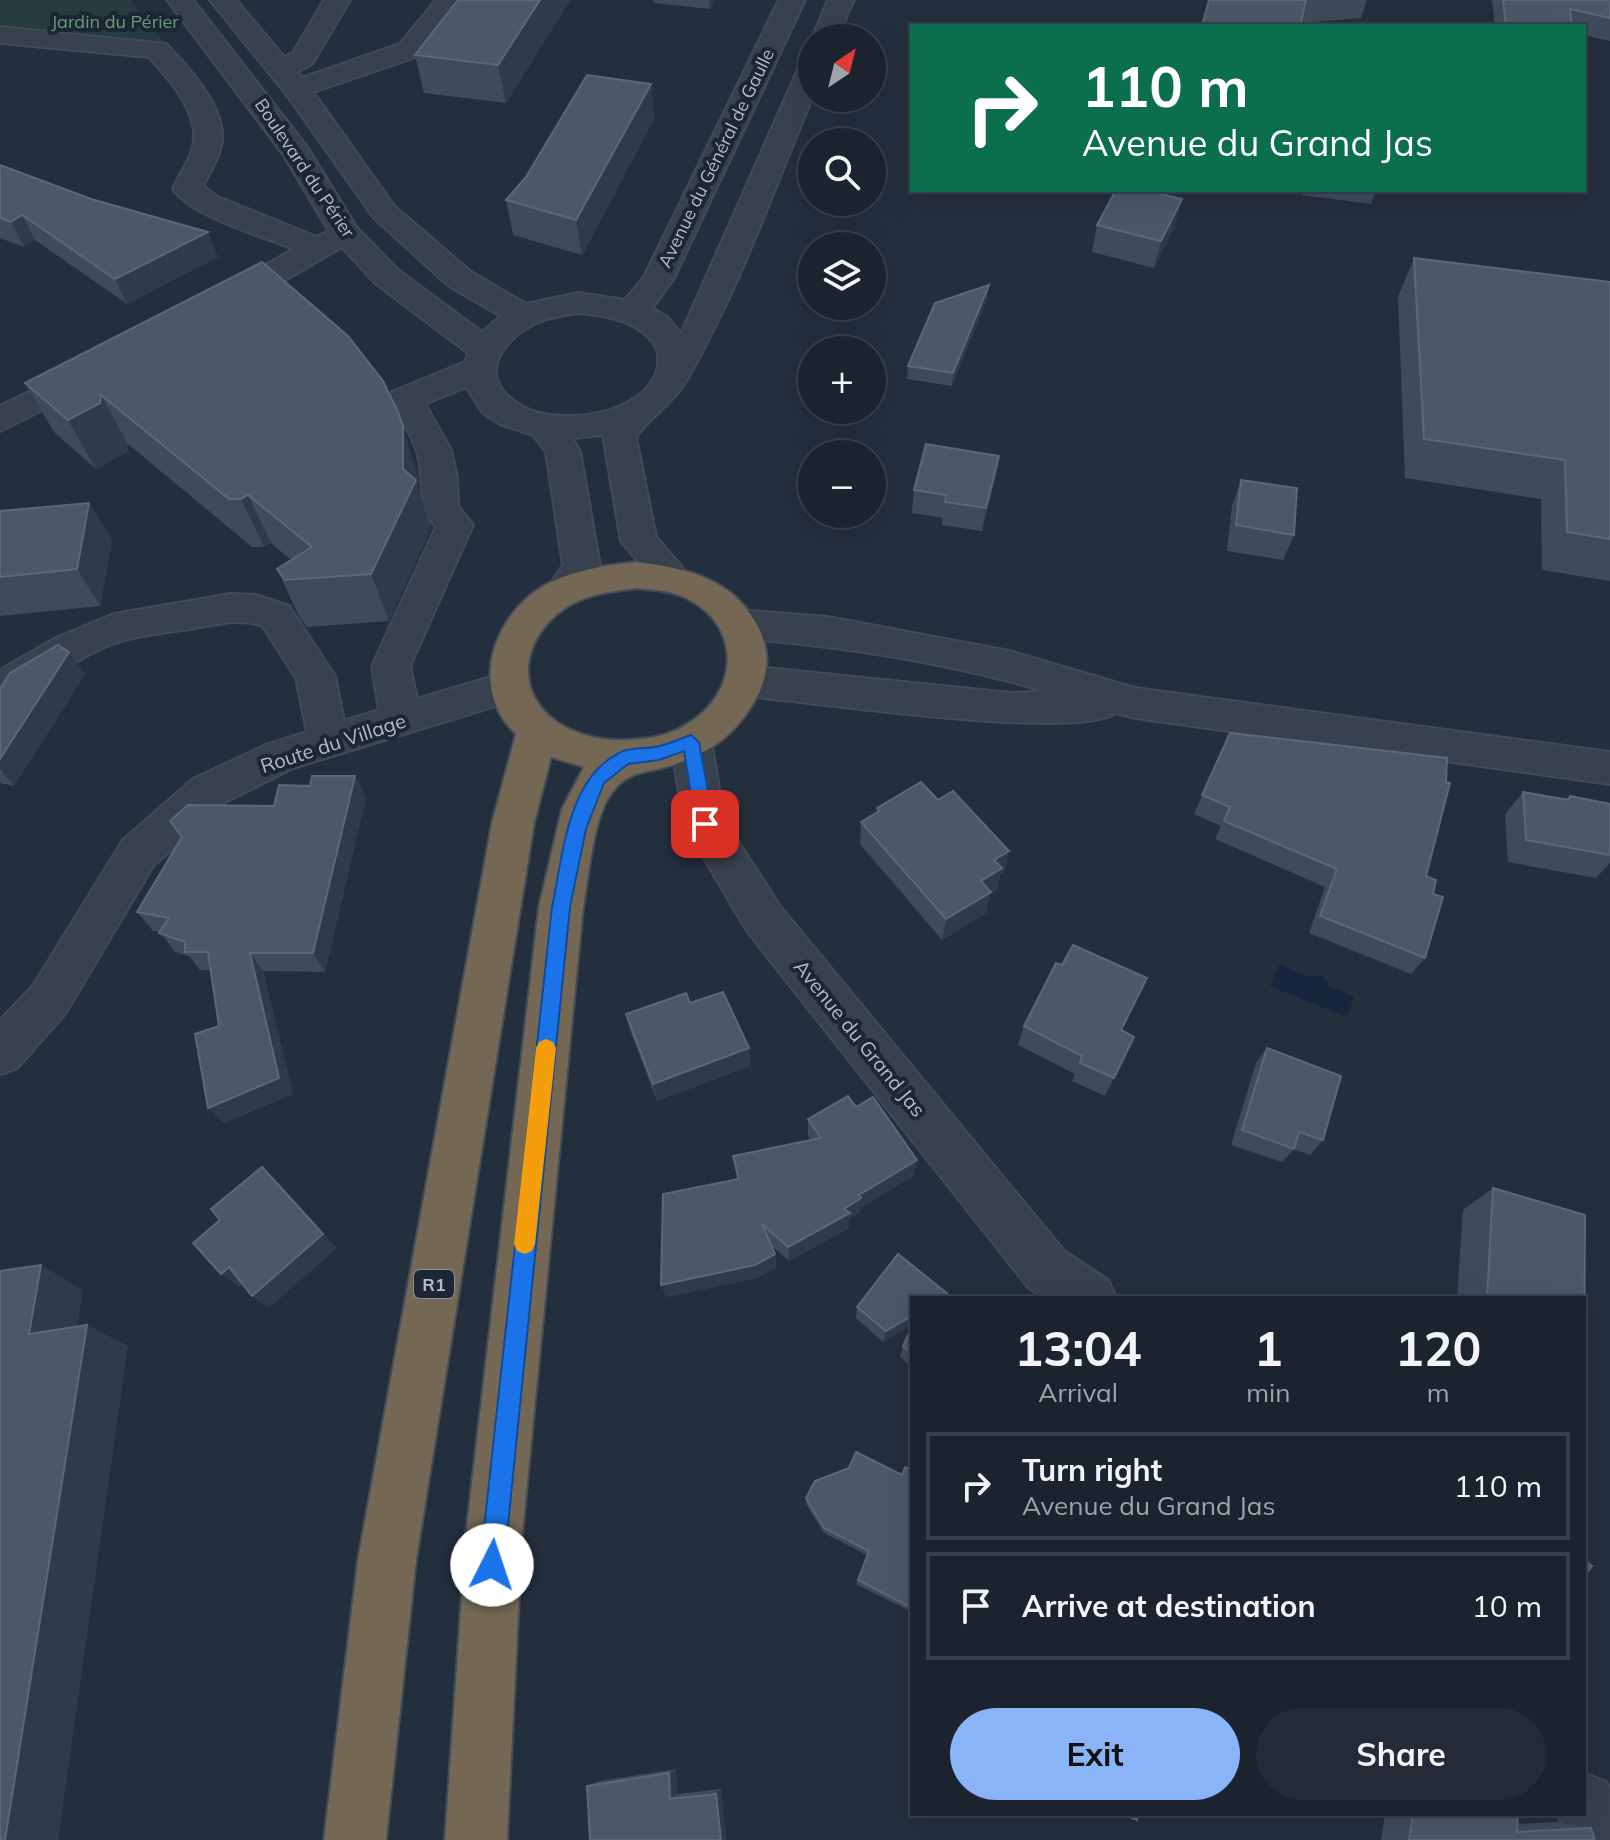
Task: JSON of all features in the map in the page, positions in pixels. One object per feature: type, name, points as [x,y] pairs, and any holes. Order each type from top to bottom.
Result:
[{"type":"highway","points":[[637,575],[674,580],[701,590],[723,604],[739,624],[749,652],[747,681],[735,704],[716,725],[691,742],[659,753],[624,758],[562,746],[537,731],[518,711],[508,687],[508,660],[518,633],[537,610],[564,592],[599,580],[637,575]]},
{"type":"highway","name":"R1","points":[[355,1840],[387,1560],[513,823],[537,731]]},
{"type":"highway","points":[[476,1840],[494,1535],[561,907],[577,829],[591,788],[624,758]]},
{"type":"street","name":"Boulevard du Périer","points":[[180,0],[297,153],[331,240],[386,276],[481,359]]},
{"type":"street","name":"Boulevard du Périer","points":[[223,0],[289,79],[384,212],[460,279],[523,316]]},
{"type":"street","points":[[289,79],[337,0]]},
{"type":"street","points":[[289,79],[409,50],[449,0]]},
{"type":"street","name":"Avenue du Général de Gaulle","points":[[633,311],[658,280],[792,0]]},
{"type":"street","points":[[830,24],[841,0]]},
{"type":"street","points":[[0,35],[157,50],[171,64],[210,130],[208,147],[188,189],[208,203],[331,240]]},
{"type":"street","points":[[481,359],[482,388],[495,405],[517,419],[545,426],[577,428],[608,423],[636,412],[656,399],[669,383],[700,329],[798,100]]},
{"type":"street","points":[[193,319],[331,240]]},
{"type":"street","points":[[401,720],[391,666],[455,525],[440,509],[439,460],[427,430],[404,400],[481,359],[500,331],[523,316],[550,307],[578,303],[633,311],[652,321],[666,334],[674,349],[676,366]]},
{"type":"street","points":[[0,420],[110,362]]},
{"type":"street","points":[[636,412],[619,437],[639,541],[674,580]]},
{"type":"street","points":[[545,426],[563,451],[582,566],[564,592]]},
{"type":"street","points":[[0,689],[57,655],[114,628],[230,608],[256,609],[276,616],[315,676],[329,742]]},
{"type":"street","points":[[739,624],[828,631],[994,663],[1135,703],[1610,768]]},
{"type":"street","points":[[747,681],[1011,708],[1135,703]]},
{"type":"street","name":"Route du Village","points":[[0,1053],[49,1000],[138,853],[208,791],[280,756],[508,687]]},
{"type":"street","name":"Avenue du Grand Jas","points":[[691,742],[705,824],[763,918],[1046,1269],[1087,1296]]},
{"type":"street","points":[[1586,1807],[1610,1840]]},
{"type":"green space","name":"Jardin du Périer","points":[[0,0],[130,0],[165,44],[0,33]]},
{"type":"water","points":[[1279,965],[1309,977],[1322,975],[1329,986],[1354,997],[1347,1017],[1270,986]]},
{"type":"building","points":[[458,0],[540,0],[498,65],[415,55]]},
{"type":"building","points":[[1209,0],[1306,0],[1300,24],[1203,24]]},
{"type":"building","points":[[1503,0],[1610,0],[1610,18],[1570,9],[1572,24],[1506,24]]},
{"type":"building","points":[[587,75],[651,84],[576,220],[506,200],[526,177]]},
{"type":"building","points":[[0,165],[91,199],[208,232],[115,279],[22,215],[11,222],[0,218]]},
{"type":"building","points":[[1115,192],[1152,192],[1182,199],[1161,241],[1097,225]]},
{"type":"building","points":[[1414,258],[1610,282],[1610,539],[1567,532],[1565,460],[1424,439]]},
{"type":"building","points":[[262,262],[348,336],[383,381],[403,426],[403,469],[416,480],[371,574],[285,580],[277,569],[312,547],[248,495],[241,499],[229,499],[101,395],[100,403],[68,420],[25,383]]},
{"type":"building","points":[[989,285],[953,373],[908,366],[935,303]]},
{"type":"building","points":[[926,444],[999,456],[986,508],[945,502],[946,495],[914,490]]},
{"type":"building","points":[[1241,480],[1297,488],[1294,535],[1236,525]]},
{"type":"building","points":[[89,503],[77,569],[0,577],[0,511]]},
{"type":"building","points":[[58,645],[69,652],[0,759],[0,689],[10,673]]},
{"type":"building","points":[[1230,733],[1447,758],[1446,782],[1450,783],[1426,876],[1436,880],[1433,894],[1443,897],[1425,958],[1320,916],[1337,869],[1224,821],[1230,807],[1202,795]]},
{"type":"building","points":[[312,776],[355,776],[313,953],[250,953],[279,1078],[208,1108],[195,1034],[219,1026],[208,952],[185,952],[185,942],[159,933],[169,918],[137,912],[182,837],[170,821],[188,805],[274,806],[279,785],[310,786]]},
{"type":"building","points":[[921,782],[938,800],[953,791],[1009,851],[994,860],[1002,868],[981,881],[991,892],[946,919],[861,822],[879,811],[877,808]]},
{"type":"building","points":[[1523,792],[1569,800],[1570,796],[1610,804],[1610,855],[1526,840]]},
{"type":"building","points":[[1073,945],[1147,978],[1121,1030],[1134,1037],[1114,1078],[1080,1063],[1082,1056],[1024,1026],[1056,963],[1062,965]]},
{"type":"building","points":[[723,992],[749,1048],[653,1084],[626,1014],[686,993],[690,1003]]},
{"type":"building","points":[[1267,1048],[1341,1076],[1323,1140],[1299,1132],[1294,1149],[1242,1130]]},
{"type":"building","points":[[848,1096],[856,1107],[873,1097],[917,1160],[859,1195],[861,1198],[844,1209],[850,1213],[788,1247],[762,1224],[775,1254],[755,1265],[661,1285],[663,1194],[739,1179],[733,1156],[821,1138],[808,1119]]},
{"type":"building","points":[[262,1167],[323,1234],[252,1296],[229,1267],[221,1274],[193,1243],[220,1220],[211,1209]]},
{"type":"building","points":[[1493,1188],[1585,1215],[1585,1296],[1487,1296]]},
{"type":"building","points":[[898,1254],[950,1296],[910,1296],[910,1317],[886,1331],[857,1307]]},
{"type":"building","points":[[41,1265],[29,1334],[87,1325],[5,1840],[0,1840],[0,1271]]},
{"type":"building","points":[[910,1331],[910,1352],[903,1346]]},
{"type":"building","points":[[856,1452],[902,1475],[905,1467],[910,1469],[910,1607],[858,1580],[869,1551],[824,1528],[806,1498],[815,1481],[849,1468]]},
{"type":"building","points":[[669,1773],[670,1799],[716,1794],[721,1840],[590,1840],[587,1786]]},
{"type":"building","points":[[1413,1816],[1518,1816],[1517,1832],[1591,1828],[1595,1840],[1409,1840]]},
{"type":"slow traffic","points":[[525,1244],[546,1048]]},
{"type":"route","points":[[492,1565],[561,907],[577,829],[591,788],[624,758],[659,753],[691,742],[705,824]]}]
